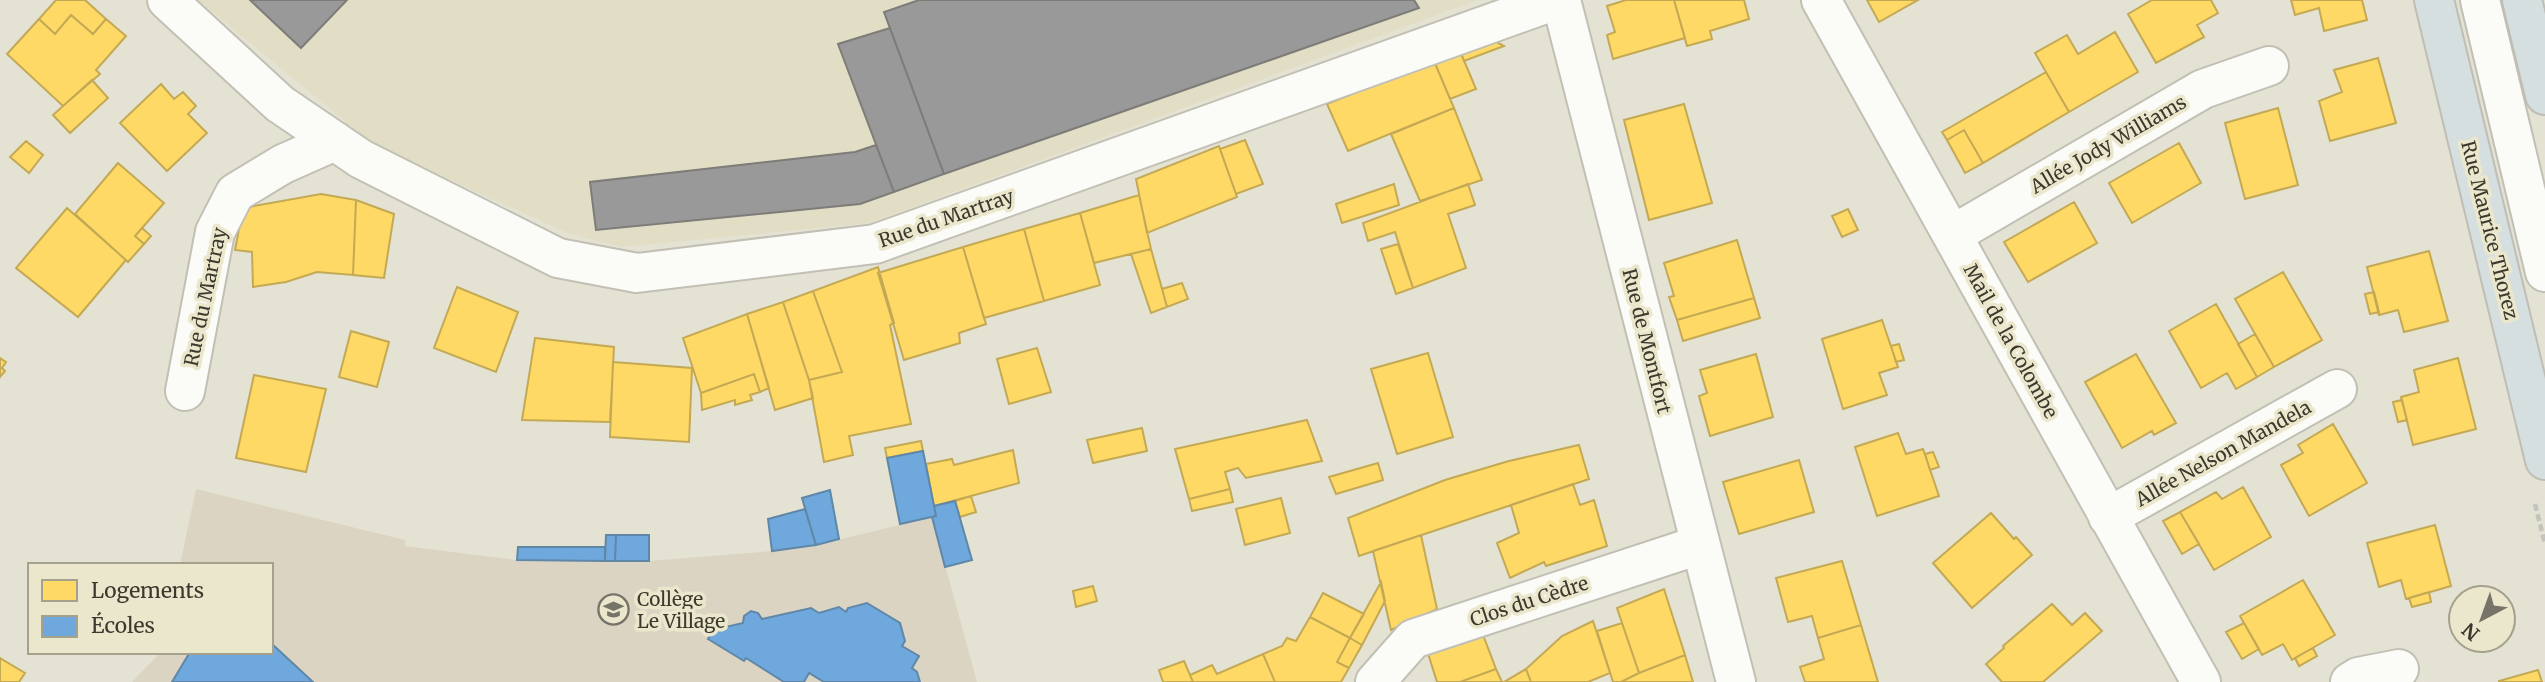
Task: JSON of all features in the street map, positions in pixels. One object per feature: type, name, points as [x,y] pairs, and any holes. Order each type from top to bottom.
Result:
[{"type":"main road","name":"Rue Maurice Thorez","points":[[2434,0],[2545,460]]},
{"type":"main road","points":[[2522,0],[2545,94]]},
{"type":"street","name":"Rue du Martray","points":[[167,0],[280,104],[361,159],[558,258],[636,273],[875,244],[1558,0]]},
{"type":"street","name":"Rue de Montfort","points":[[1558,0],[1736,682]]},
{"type":"street","name":"Mail de la Colombe","points":[[1821,0],[2201,682]]},
{"type":"street","points":[[2480,0],[2545,272]]},
{"type":"street","name":"Allée Jody Williams","points":[[1952,235],[2203,89],[2269,66]]},
{"type":"street","name":"Rue du Martray","points":[[185,391],[215,232],[235,193],[283,164],[335,141]]},
{"type":"street","name":"Allée Nelson Mandela","points":[[2108,517],[2337,389]]},
{"type":"street","name":"Clos du Cèdre","points":[[1375,682],[1413,639],[1699,545]]},
{"type":"street","points":[[2350,682],[2358,677],[2399,669]]},
{"type":"shaded area","points":[[198,0],[1478,0],[869,223],[622,247],[570,234],[375,146]]},
{"type":"shaded area","name":"Collège Le Village","points":[[196,489],[405,540],[405,546],[517,560],[649,561],[772,551],[817,545],[932,517],[977,682],[132,682],[159,654],[273,654],[273,563],[180,563]]},
{"type":"building: Logements","points":[[56,0],[85,0],[106,19],[93,34],[71,15],[55,34],[39,19]]},
{"type":"building: Logements","points":[[1626,0],[1674,0],[1685,38],[1613,59],[1607,35],[1615,32],[1607,6]]},
{"type":"building: Logements","points":[[1674,0],[1744,0],[1749,19],[1710,31],[1712,39],[1687,46]]},
{"type":"building: Logements","points":[[1867,0],[1918,0],[1879,22]]},
{"type":"building: Logements","points":[[2152,0],[2211,0],[2218,13],[2197,25],[2204,37],[2156,63],[2128,14]]},
{"type":"building: Logements","points":[[2291,0],[2362,0],[2367,20],[2324,31],[2319,8],[2295,15]]},
{"type":"building: Logements","points":[[71,15],[93,34],[106,19],[126,36],[96,70],[100,74],[63,106],[7,54],[39,19],[55,34]]},
{"type":"building: Logements","points":[[2115,32],[2138,72],[2069,112],[2035,53],[2067,35],[2078,54]]},
{"type":"building: Logements","points":[[1491,39],[1504,46],[1464,61],[1460,51]]},
{"type":"building: Logements","points":[[1460,51],[1476,89],[1450,99],[1434,61]]},
{"type":"building: Logements","points":[[2378,58],[2396,123],[2330,141],[2319,101],[2342,92],[2334,70]]},
{"type":"building: Logements","points":[[1434,61],[1454,108],[1348,151],[1327,104]]},
{"type":"building: Logements","points":[[2046,72],[2069,112],[1983,163],[1964,130],[1947,140],[1942,132]]},
{"type":"building: Logements","points":[[92,80],[108,98],[70,133],[53,115]]},
{"type":"building: Logements","points":[[161,84],[174,99],[183,92],[196,106],[188,114],[207,133],[167,171],[120,123]]},
{"type":"building: Logements","points":[[1684,104],[1712,203],[1649,220],[1624,120]]},
{"type":"building: Logements","points":[[1454,108],[1482,180],[1420,201],[1391,134]]},
{"type":"building: Logements","points":[[2278,108],[2298,185],[2245,199],[2225,123]]},
{"type":"building: Logements","points":[[1964,130],[1983,163],[1965,173],[1947,140]]},
{"type":"building: Logements","points":[[1245,140],[1263,184],[1236,194],[1220,149]]},
{"type":"building: Logements","points":[[26,141],[43,155],[29,173],[10,157]]},
{"type":"building: Logements","points":[[2179,143],[2201,183],[2132,223],[2109,183]]},
{"type":"building: Logements","points":[[1219,146],[1237,197],[1147,233],[1136,179]]},
{"type":"building: Logements","points":[[118,163],[164,203],[135,236],[144,244],[128,262],[75,214]]},
{"type":"building: Logements","points":[[1394,184],[1399,205],[1342,223],[1336,204]]},
{"type":"building: Logements","points":[[1468,184],[1475,205],[1448,214],[1466,268],[1413,288],[1395,232],[1368,241],[1363,223]]},
{"type":"building: Logements","points":[[321,194],[356,200],[353,275],[317,272],[286,282],[253,287],[252,252],[235,250],[243,208]]},
{"type":"building: Logements","points":[[1139,195],[1151,249],[1094,263],[1080,213]]},
{"type":"building: Logements","points":[[356,200],[394,214],[384,278],[353,275]]},
{"type":"building: Logements","points":[[2074,202],[2097,243],[2028,282],[2004,242]]},
{"type":"building: Logements","points":[[67,208],[126,260],[78,317],[16,268]]},
{"type":"building: Logements","points":[[1848,209],[1858,230],[1842,237],[1832,216]]},
{"type":"building: Logements","points":[[1080,213],[1100,285],[1044,301],[1024,229]]},
{"type":"building: Logements","points":[[142,228],[151,236],[144,244],[135,236]]},
{"type":"building: Logements","points":[[1024,229],[1044,301],[984,318],[963,247]]},
{"type":"building: Logements","points":[[1737,240],[1754,298],[1677,320],[1669,297],[1674,296],[1664,263]]},
{"type":"building: Logements","points":[[1398,244],[1413,288],[1396,294],[1381,249]]},
{"type":"building: Logements","points":[[963,247],[986,324],[959,333],[960,343],[904,360],[878,273]]},
{"type":"building: Logements","points":[[1151,249],[1167,307],[1151,313],[1131,254]]},
{"type":"building: Logements","points":[[2429,251],[2448,321],[2404,332],[2398,310],[2379,315],[2367,267]]},
{"type":"building: Logements","points":[[878,267],[894,323],[890,325],[911,424],[849,436],[853,455],[824,462],[809,380],[842,372],[813,291]]},
{"type":"building: Logements","points":[[2283,272],[2322,340],[2274,367],[2235,299]]},
{"type":"building: Logements","points":[[1182,283],[1188,299],[1167,307],[1162,289]]},
{"type":"building: Logements","points":[[457,287],[518,312],[496,372],[434,348]]},
{"type":"building: Logements","points":[[813,291],[842,372],[809,380],[783,302]]},
{"type":"building: Logements","points":[[2374,292],[2379,312],[2370,314],[2365,294]]},
{"type":"building: Logements","points":[[1754,298],[1760,318],[1683,341],[1677,320]]},
{"type":"building: Logements","points":[[783,302],[813,398],[775,410],[747,314]]},
{"type":"building: Logements","points":[[2216,304],[2257,377],[2236,389],[2227,373],[2201,388],[2169,331]]},
{"type":"building: Logements","points":[[747,314],[769,388],[760,392],[754,374],[701,393],[683,338]]},
{"type":"building: Logements","points":[[1882,320],[1898,367],[1879,373],[1887,395],[1843,409],[1822,339]]},
{"type":"building: Logements","points":[[351,331],[389,342],[377,387],[339,377]]},
{"type":"building: Logements","points":[[2255,334],[2274,367],[2257,377],[2238,344]]},
{"type":"building: Logements","points":[[535,338],[614,347],[610,422],[522,420]]},
{"type":"building: Logements","points":[[1899,344],[1904,360],[1896,362],[1891,346]]},
{"type":"building: Logements","points":[[1037,348],[1051,392],[1009,404],[997,359]]},
{"type":"building: Logements","points":[[1428,353],[1453,437],[1397,454],[1371,369]]},
{"type":"building: Logements","points":[[1756,354],[1773,417],[1710,436],[1699,396],[1707,393],[1700,370]]},
{"type":"building: Logements","points":[[2136,354],[2176,423],[2154,435],[2152,431],[2122,448],[2085,382]]},
{"type":"building: Logements","points":[[0,358],[6,362],[2,368],[5,371],[0,377]]},
{"type":"building: Logements","points":[[2458,358],[2476,429],[2413,445],[2401,397],[2419,392],[2414,370]]},
{"type":"building: Logements","points":[[613,362],[692,368],[689,442],[610,437]]},
{"type":"building: Logements","points":[[754,374],[760,392],[750,395],[752,400],[735,405],[735,400],[702,410],[701,393]]},
{"type":"building: Logements","points":[[254,375],[326,389],[306,472],[236,458]]},
{"type":"building: Logements","points":[[2402,400],[2407,420],[2398,422],[2393,402]]},
{"type":"building: Logements","points":[[1307,420],[1322,461],[1246,478],[1238,468],[1225,472],[1230,489],[1189,499],[1175,449]]},
{"type":"building: Logements","points":[[2333,424],[2367,483],[2309,516],[2281,465],[2303,453],[2298,445]]},
{"type":"building: Logements","points":[[1142,428],[1147,451],[1093,463],[1087,440]]},
{"type":"building: Logements","points":[[1898,433],[1906,454],[1923,449],[1939,496],[1877,516],[1855,447]]},
{"type":"building: Logements","points":[[921,441],[923,451],[887,458],[885,448]]},
{"type":"building: Logements","points":[[1579,445],[1589,479],[1359,556],[1348,518],[1445,480],[1509,461]]},
{"type":"building: Logements","points":[[1013,450],[1019,483],[934,506],[926,464],[952,459],[954,465]]},
{"type":"building: Logements","points":[[1933,452],[1939,467],[1930,470],[1925,454]]},
{"type":"building: Logements","points":[[1799,460],[1814,512],[1739,534],[1723,482]]},
{"type":"building: Logements","points":[[1378,463],[1383,480],[1336,494],[1329,477]]},
{"type":"building: Logements","points":[[1573,484],[1580,505],[1594,500],[1607,546],[1546,566],[1544,562],[1510,578],[1497,543],[1519,533],[1511,505]]},
{"type":"building: Logements","points":[[2243,487],[2271,537],[2214,570],[2180,512],[2216,492],[2222,499]]},
{"type":"building: Logements","points":[[1230,489],[1233,502],[1192,511],[1189,499]]},
{"type":"building: Logements","points":[[971,496],[976,512],[960,517],[955,501]]},
{"type":"building: Logements","points":[[1281,498],[1290,533],[1245,545],[1236,509]]},
{"type":"building: Logements","points":[[2180,512],[2199,544],[2182,554],[2163,521]]},
{"type":"building: Logements","points":[[1991,513],[2032,555],[1972,608],[1933,563]]},
{"type":"building: Logements","points":[[2435,525],[2450,584],[2406,599],[2401,580],[2379,587],[2367,543]]},
{"type":"building: Logements","points":[[1421,535],[1437,609],[1391,630],[1373,551]]},
{"type":"building: Logements","points":[[1842,561],[1861,625],[1818,638],[1812,616],[1788,622],[1776,578]]},
{"type":"building: Logements","points":[[2303,580],[2335,635],[2292,660],[2283,644],[2262,655],[2240,616]]},
{"type":"building: Logements","points":[[1381,582],[1385,601],[1362,645],[1350,638]]},
{"type":"building: Logements","points":[[1093,586],[1097,601],[1076,607],[1073,591]]},
{"type":"building: Logements","points":[[1664,589],[1685,655],[1639,673],[1617,608]]},
{"type":"building: Logements","points":[[2429,592],[2431,602],[2412,607],[2409,598]]},
{"type":"building: Logements","points":[[1323,593],[1364,614],[1350,638],[1310,617]]},
{"type":"building: Logements","points":[[2052,604],[2072,625],[2085,613],[2102,631],[2043,682],[2002,682],[1986,664]]},
{"type":"building: Logements","points":[[1310,617],[1350,638],[1337,662],[1349,668],[1341,682],[1275,682],[1263,654],[1282,646],[1287,638],[1296,641]]},
{"type":"building: Logements","points":[[1593,621],[1610,673],[1588,682],[1531,682],[1526,669],[1562,636]]},
{"type":"building: Logements","points":[[1622,623],[1639,673],[1621,682],[1613,682],[1597,631]]},
{"type":"building: Logements","points":[[2244,623],[2259,649],[2242,659],[2226,632]]},
{"type":"building: Logements","points":[[1861,625],[1878,682],[1805,682],[1800,667],[1824,659],[1818,638]]},
{"type":"building: Logements","points":[[1480,627],[1496,669],[1460,682],[1437,682],[1426,647]]},
{"type":"building: Logements","points":[[1350,638],[1362,645],[1349,668],[1337,662]]},
{"type":"building: Logements","points":[[2313,648],[2317,656],[2299,666],[2295,658]]},
{"type":"building: Logements","points":[[1263,654],[1275,682],[1193,682],[1190,675],[1212,665],[1217,674]]},
{"type":"building: Logements","points":[[1685,655],[1693,682],[1621,682],[1639,673]]},
{"type":"building: Logements","points":[[0,658],[25,673],[19,682],[0,682]]},
{"type":"building: Logements","points":[[1184,661],[1193,682],[1163,682],[1159,670]]},
{"type":"building: Logements","points":[[1496,669],[1502,682],[1460,682]]},
{"type":"building: Logements","points":[[1526,669],[1531,682],[1504,682]]},
{"type":"building: Logements","points":[[2538,670],[2542,682],[2499,682],[2499,681]]},
{"type":"building: Écoles","points":[[923,451],[936,516],[900,524],[887,458]]},
{"type":"building: Écoles","points":[[830,490],[839,539],[816,545],[802,498]]},
{"type":"building: Écoles","points":[[955,501],[972,560],[945,567],[932,517],[936,516],[934,506]]},
{"type":"building: Écoles","points":[[805,509],[816,545],[772,551],[768,519]]},
{"type":"building: Écoles","points":[[606,535],[616,535],[615,561],[605,561]]},
{"type":"building: Écoles","points":[[616,535],[649,535],[649,561],[615,561]]},
{"type":"building: Écoles","points":[[518,547],[605,547],[605,561],[517,560]]},
{"type":"building: Écoles","points":[[867,603],[900,623],[905,641],[902,646],[919,656],[912,668],[917,672],[920,682],[824,682],[809,673],[804,682],[784,682],[746,658],[744,661],[708,639],[713,630],[743,623],[744,616],[751,611],[758,613],[762,619],[811,608],[819,613],[839,607],[846,612],[848,608]]},
{"type":"building: Écoles","points":[[273,645],[313,682],[172,682],[189,654],[273,654]]},
{"type":"building: Industrie","points":[[250,0],[347,0],[301,48]]},
{"type":"building: Industrie","points":[[919,0],[1414,0],[1419,8],[944,174],[884,12]]},
{"type":"building: Industrie","points":[[890,28],[944,174],[894,192],[838,44]]},
{"type":"building: Industrie","points":[[876,145],[894,192],[860,204],[596,230],[590,182],[855,152]]},
{"type":"place","name":"Collège Le Village","points":[[614,610]]}]
